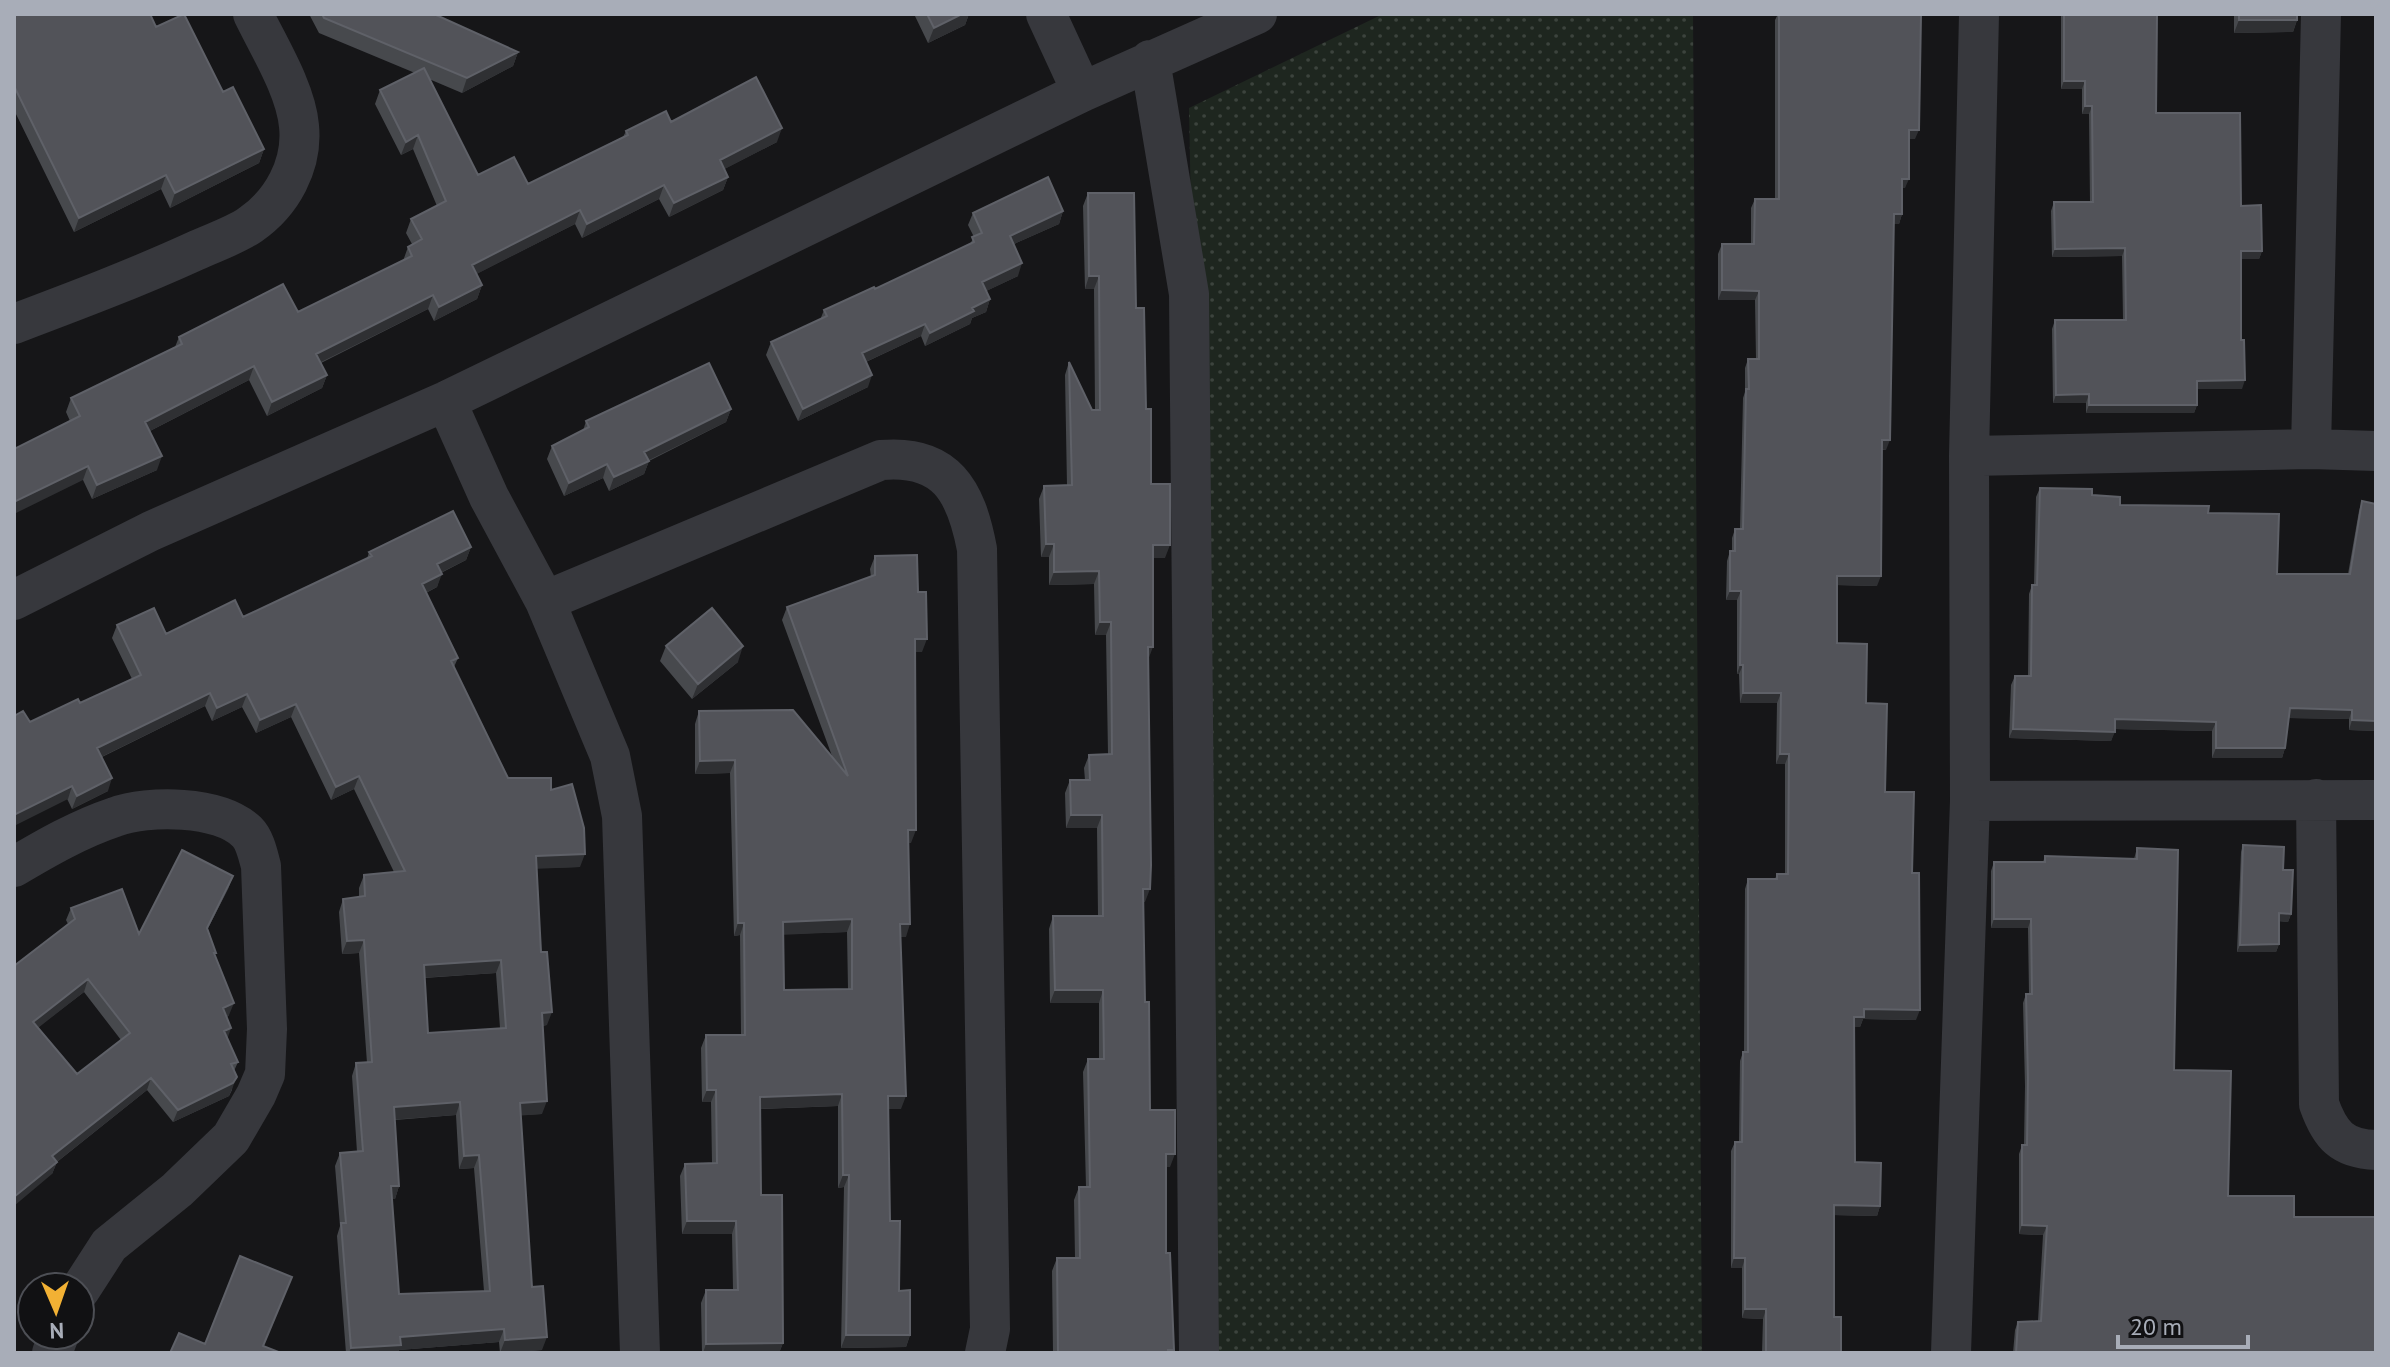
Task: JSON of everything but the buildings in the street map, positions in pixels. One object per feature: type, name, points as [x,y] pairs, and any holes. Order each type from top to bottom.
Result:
[{"type":"street","points":[[14,324],[138,277],[250,225],[283,193],[293,175],[297,153],[297,108],[253,14]]},
{"type":"street","points":[[1046,14],[1082,92]]},
{"type":"street","points":[[14,600],[151,531],[446,401],[1082,92],[1257,14]]},
{"type":"street","points":[[1951,1353],[1970,801],[1969,456],[1979,14]]},
{"type":"street","points":[[2311,449],[2321,14]]},
{"type":"street","points":[[1150,60],[1189,294],[1199,1353]]},
{"type":"street","points":[[446,401],[489,497],[545,601],[610,756],[622,816],[640,1353]]},
{"type":"street","points":[[1969,456],[2311,449],[2376,451]]},
{"type":"street","points":[[545,601],[881,460],[913,459],[931,466],[947,476],[961,494],[971,516],[977,549],[990,1329],[985,1353]]},
{"type":"street","points":[[2316,799],[2319,1104],[2332,1131],[2343,1142],[2357,1150],[2376,1150]]},
{"type":"street","points":[[1970,801],[2376,800]]},
{"type":"street","points":[[14,867],[49,846],[113,817],[143,809],[207,813],[231,823],[246,832],[256,848],[261,866],[267,1029],[265,1074],[231,1138],[177,1190],[109,1245],[92,1271]]},
{"type":"shaded area","points":[[1383,14],[1693,14],[1702,1353],[1213,1353],[1189,108]]}]
